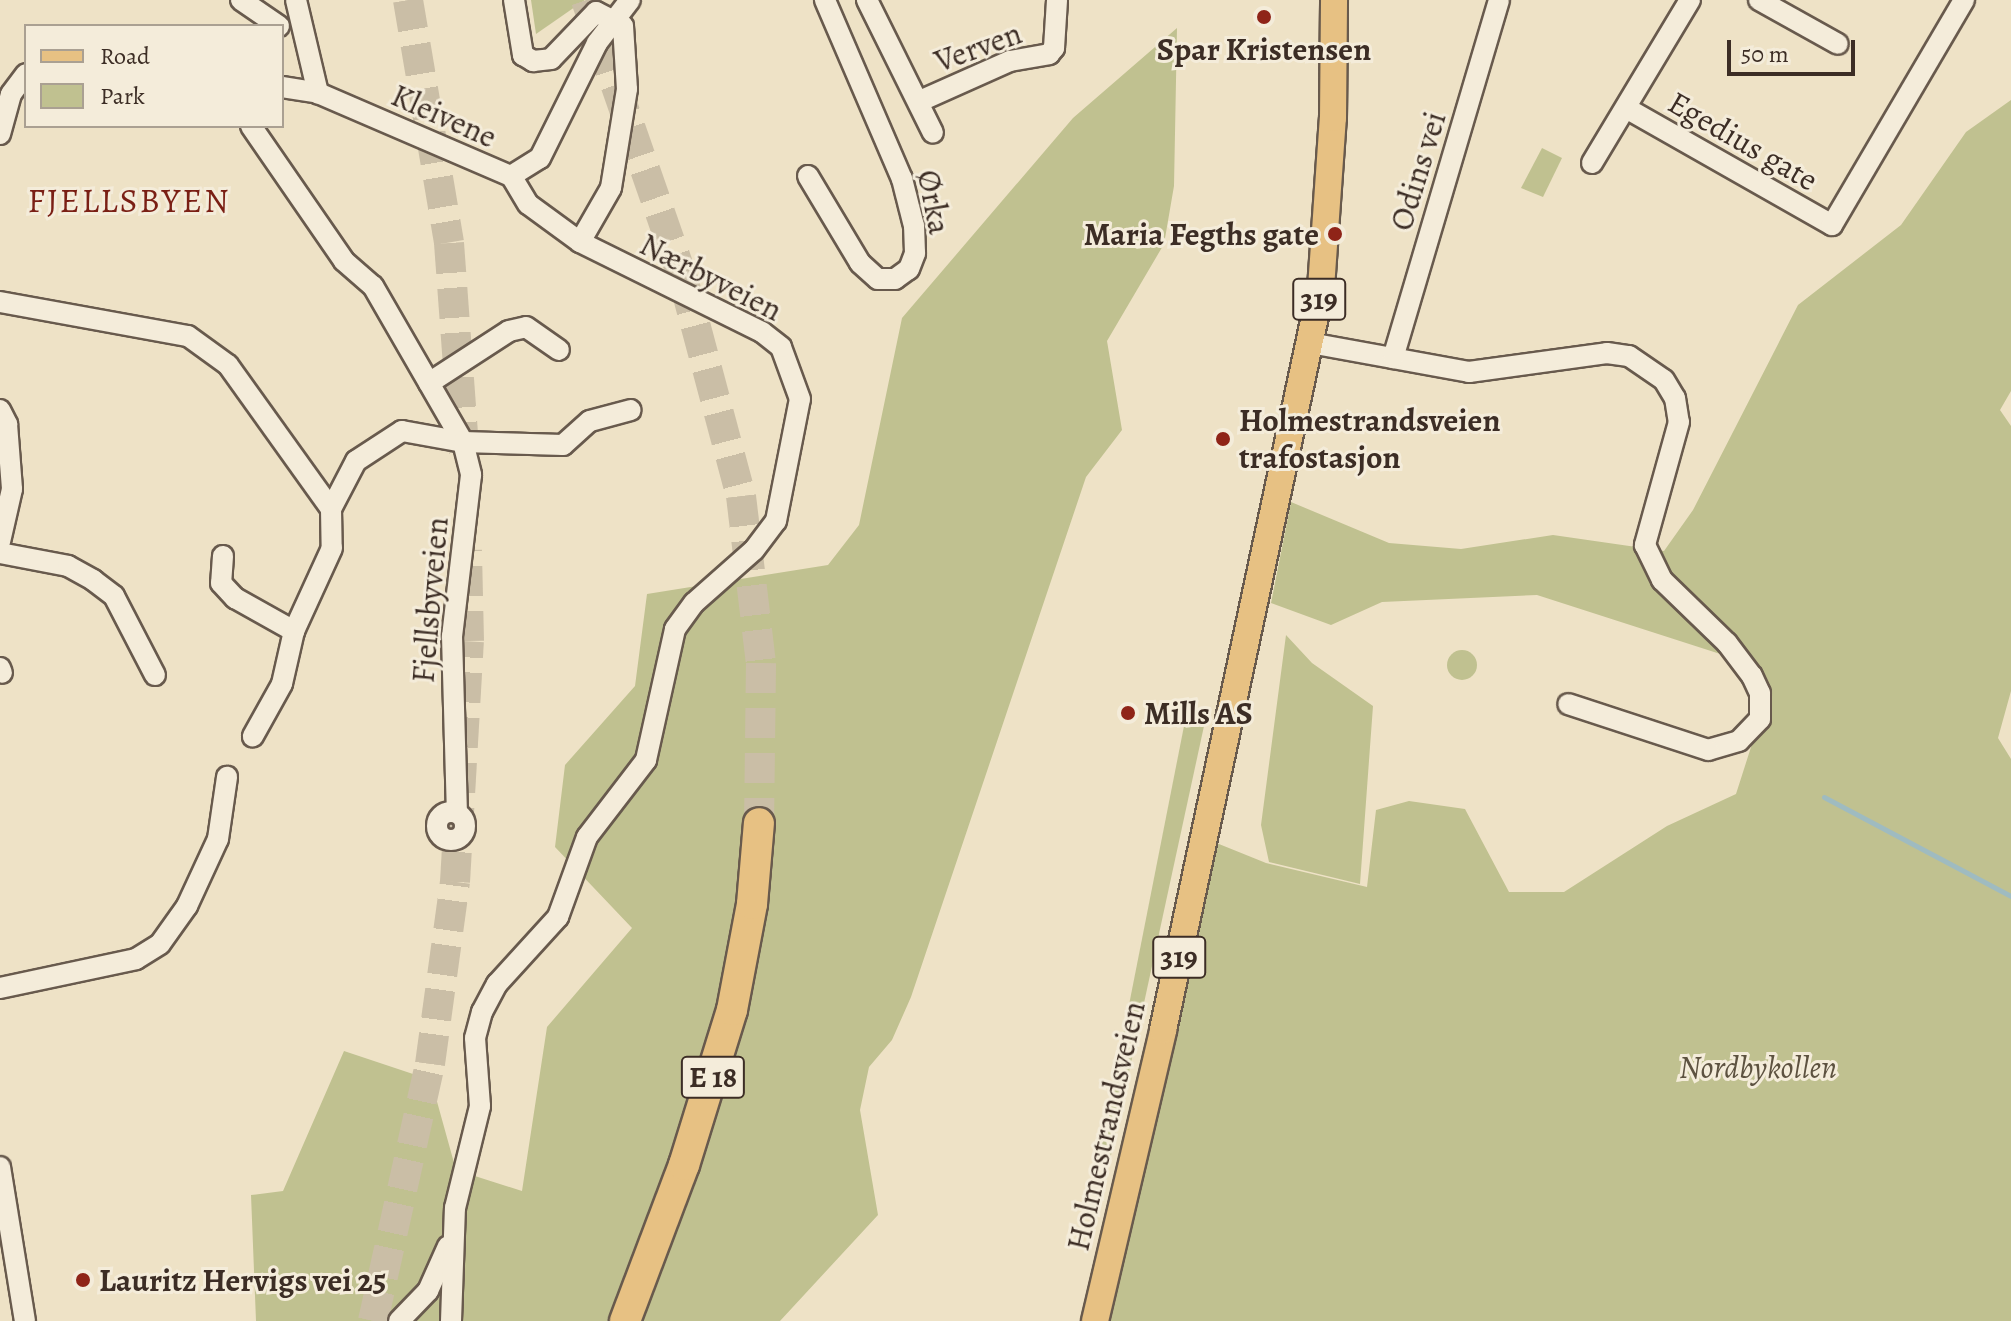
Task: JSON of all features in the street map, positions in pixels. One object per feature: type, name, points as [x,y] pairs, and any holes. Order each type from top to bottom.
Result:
[{"type":"highway","name":"E 18","points":[[625,1321],[684,1165],[732,1010],[752,904],[759,823]]},
{"type":"main road","name":"Holmestrandsveien","points":[[1095,1321],[1124,1210],[1310,343],[1329,198],[1334,0]]},
{"type":"street","points":[[241,0],[276,24]]},
{"type":"street","points":[[296,0],[318,93]]},
{"type":"street","points":[[514,0],[523,55],[533,61],[551,59],[587,16],[601,12],[623,26],[627,89],[611,188],[580,242]]},
{"type":"street","name":"Kleivene","points":[[284,87],[318,93],[511,176],[540,158],[597,43],[630,0]]},
{"type":"street","name":"Ørka","points":[[808,176],[869,271],[878,279],[895,279],[909,269],[914,226],[902,179],[825,0]]},
{"type":"street","points":[[867,0],[920,101],[933,133]]},
{"type":"street","name":"Verven","points":[[920,101],[1010,61],[1049,54],[1054,48],[1057,0]]},
{"type":"street","name":"Odins vei","points":[[1393,358],[1499,0]]},
{"type":"street","points":[[1592,163],[1690,0]]},
{"type":"street","points":[[1759,0],[1838,44]]},
{"type":"street","name":"Egedius gate","points":[[1626,108],[1832,225],[1964,0]]},
{"type":"street","points":[[284,29],[303,38]]},
{"type":"street","points":[[0,67],[22,77],[0,134]]},
{"type":"street","name":"Fjellsbyveien","points":[[252,128],[344,261],[373,286],[463,442],[471,475],[452,636],[457,813]]},
{"type":"street","name":"Nærbyveien","points":[[451,1321],[453,1238],[480,1106],[475,1038],[482,1012],[497,984],[558,917],[587,837],[646,760],[675,629],[694,603],[754,550],[776,521],[800,399],[781,347],[762,332],[580,242],[528,204],[511,176]]},
{"type":"street","points":[[0,302],[188,336],[228,365],[331,509]]},
{"type":"street","points":[[429,383],[509,331],[526,327],[559,350]]},
{"type":"street","points":[[1310,343],[1469,372],[1607,353],[1649,366],[1675,398],[1677,442],[1646,530],[1645,545],[1662,580],[1720,636],[1752,676],[1760,693],[1760,719],[1739,741],[1708,750],[1568,704]]},
{"type":"street","points":[[0,410],[7,424],[12,489],[0,542]]},
{"type":"street","points":[[253,736],[282,684],[294,631],[332,548],[331,509],[356,461],[402,431],[463,442],[563,445],[590,421],[631,410]]},
{"type":"street","points":[[0,553],[68,566],[114,596],[155,675]]},
{"type":"street","points":[[223,556],[221,583],[235,598],[294,631]]},
{"type":"street","points":[[0,988],[136,959],[160,944],[187,906],[218,839],[227,777]]},
{"type":"street","points":[[0,1167],[25,1321]]},
{"type":"street","name":"Nærbyveien","points":[[399,1321],[428,1291],[453,1238]]},
{"type":"green space","points":[[531,0],[585,0],[536,34]]},
{"type":"green space","points":[[1177,28],[1174,186],[1164,244],[1107,341],[1122,430],[1086,477],[911,997],[892,1040],[869,1067],[860,1110],[878,1215],[780,1321],[256,1321],[251,1195],[283,1191],[344,1051],[431,1080],[456,1170],[522,1191],[547,1027],[632,928],[555,847],[565,765],[635,686],[647,594],[828,565],[859,525],[902,318],[1073,118]]},
{"type":"green space","name":"Nordbykollen","points":[[2011,100],[2011,391],[2000,410],[2011,426],[2011,691],[1998,738],[2011,759],[2011,1321],[1107,1321],[1214,842],[1266,863],[1367,887],[1376,810],[1409,801],[1465,809],[1509,892],[1564,892],[1667,826],[1736,794],[1760,719],[1742,661],[1537,595],[1382,602],[1331,625],[1271,603],[1291,502],[1389,543],[1461,549],[1553,535],[1664,551],[1693,510],[1798,305],[1901,225],[1966,132]]},
{"type":"green space","points":[[1542,148],[1562,158],[1543,197],[1521,188]]},
{"type":"green space","points":[[1286,635],[1312,663],[1373,706],[1360,884],[1269,862],[1261,825]]},
{"type":"green space","points":[[1462,650],[1473,654],[1477,665],[1473,676],[1462,680],[1451,676],[1447,665],[1451,654]]},
{"type":"green space","points":[[1185,721],[1204,726],[1110,1160],[1099,1157]]},
{"type":"waterway","points":[[1824,797],[2011,896]]},
{"type":"tunnel","points":[[408,0],[449,243],[465,462]]},
{"type":"tunnel","points":[[586,0],[684,282],[741,496],[761,663],[759,823]]},
{"type":"tunnel","points":[[373,1321],[430,1064],[455,882],[469,641],[467,550]]},
{"type":"place","name":"Spar Kristensen","points":[[1264,17]]},
{"type":"place","name":"Maria Fegths gate","points":[[1335,234]]},
{"type":"place","name":"Holmestrandsveien trafostasjon","points":[[1223,439]]},
{"type":"place","name":"Mills AS","points":[[1128,713]]},
{"type":"place","name":"Lauritz Hervigs vei 25","points":[[83,1280]]},
{"type":"district","name":"FJELLSBYEN","points":[[129,201]]}]
